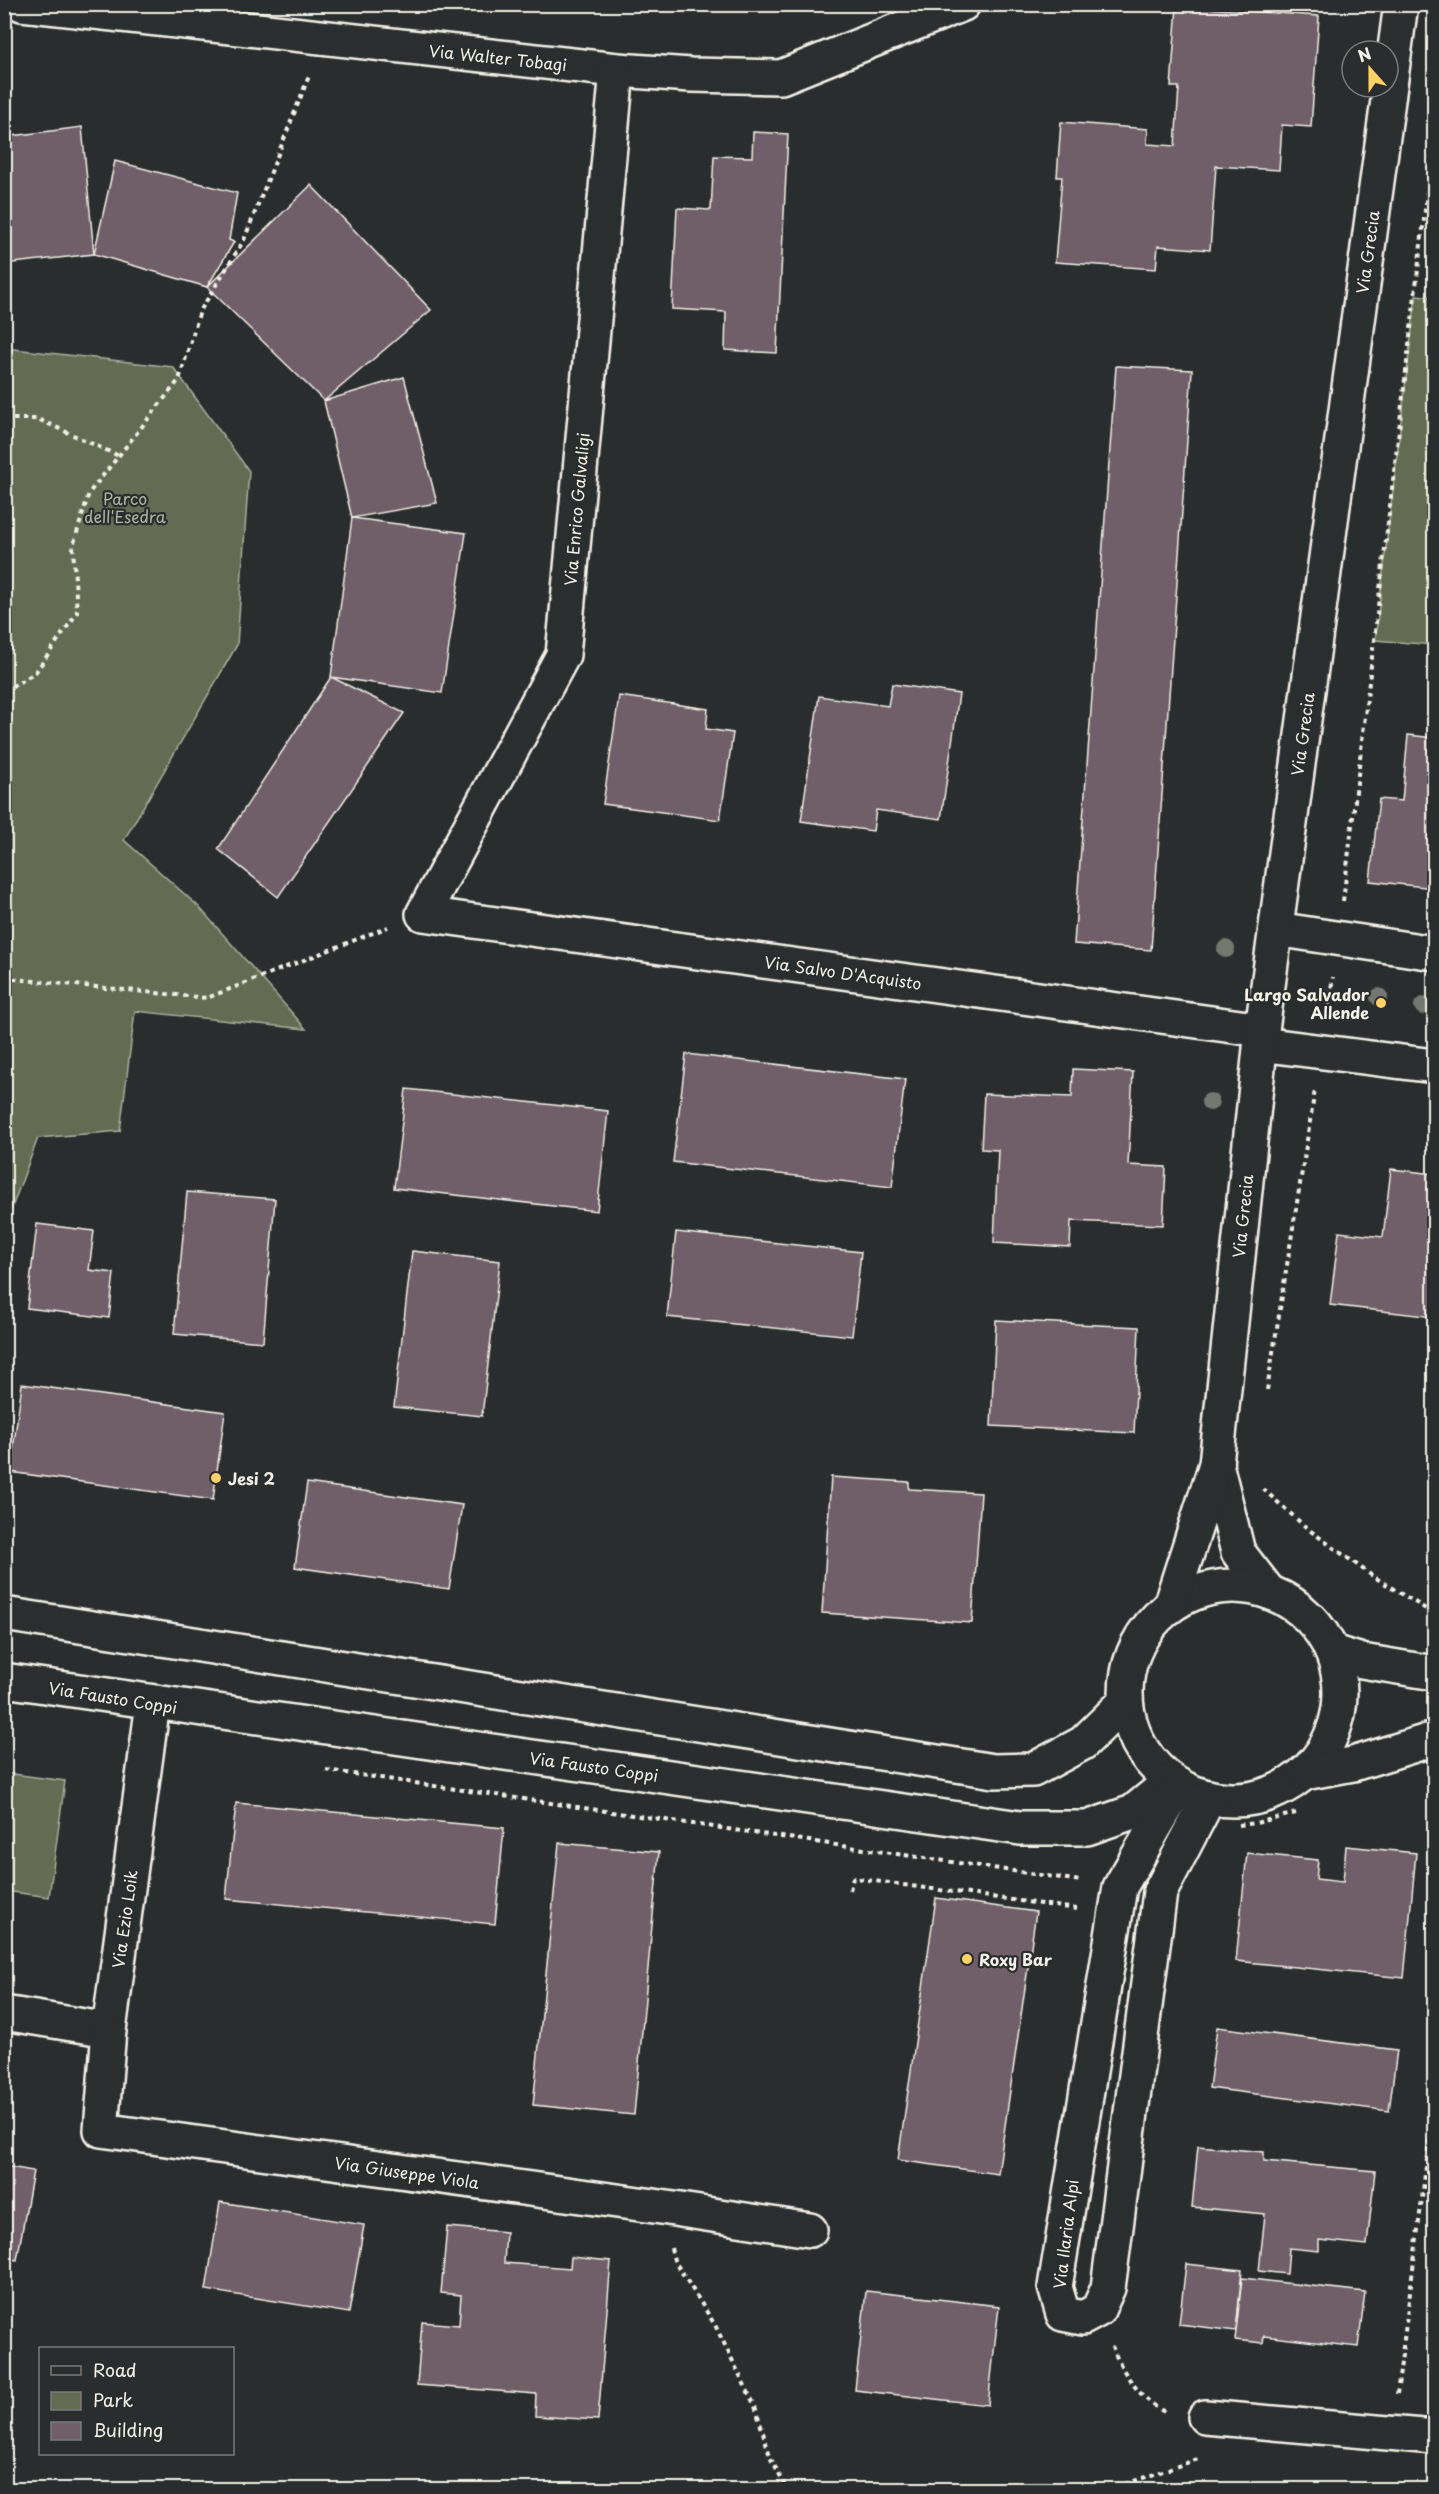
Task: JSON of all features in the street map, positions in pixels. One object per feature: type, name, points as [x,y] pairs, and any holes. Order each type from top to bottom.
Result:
[{"type":"street","name":"Via Walter Tobagi","points":[[22,4],[617,70],[691,75],[781,77],[963,4]]},
{"type":"street","name":"Via Grecia","points":[[1170,1606],[1216,1464],[1262,1037],[1401,4]]},
{"type":"street","name":"Via Enrico Galvaligi","points":[[423,914],[562,655],[617,70]]},
{"type":"street","name":"Via Salvo D'Acquisto","points":[[423,914],[1262,1037]]},
{"type":"street","points":[[1276,929],[1434,952]]},
{"type":"street","points":[[1262,1037],[1434,1066]]},
{"type":"street","name":"Via Grecia","points":[[1216,1464],[1238,1552],[1269,1592]]},
{"type":"street","points":[[1235,1586],[1269,1592],[1295,1605],[1317,1626],[1332,1652],[1340,1684],[1338,1716],[1326,1748],[1304,1773],[1276,1791],[1243,1800],[1209,1798],[1175,1783],[1148,1759],[1133,1732],[1125,1702],[1129,1665],[1144,1632],[1170,1606],[1200,1590],[1235,1586]]},
{"type":"street","points":[[4,1614],[994,1771],[1033,1770],[1083,1743],[1125,1702]]},
{"type":"street","points":[[1332,1652],[1362,1661],[1434,1673]]},
{"type":"street","name":"Via Fausto Coppi","points":[[4,1680],[1020,1828],[1087,1828],[1133,1812],[1175,1783]]},
{"type":"street","name":"Via Ezio Loik","points":[[109,2030],[153,1703]]},
{"type":"street","points":[[1304,1773],[1353,1764],[1434,1739]]},
{"type":"street","name":"Via Ilaria Alpi","points":[[1098,2310],[1083,2318],[1064,2314],[1055,2287],[1118,1900],[1175,1783]]},
{"type":"street","points":[[1098,2310],[1108,2288],[1160,1892],[1209,1798]]},
{"type":"street","points":[[4,2013],[109,2030]]},
{"type":"street","name":"Via Giuseppe Viola","points":[[109,2030],[101,2130],[661,2207],[810,2230]]},
{"type":"street","points":[[1205,2417],[1434,2437]]},
{"type":"path","points":[[4,691],[35,673],[76,613],[73,546],[89,493],[179,380],[200,311],[244,240],[324,38]]},
{"type":"path","points":[[4,419],[38,419],[119,456]]},
{"type":"path","points":[[4,978],[207,998],[423,914]]},
{"type":"path","points":[[323,1770],[1118,1900]]},
{"type":"path","points":[[1236,1826],[1301,1811]]},
{"type":"path","points":[[850,1890],[853,1878],[1118,1900]]},
{"type":"path","points":[[1392,2433],[1434,2104]]},
{"type":"path","points":[[661,2207],[674,2260],[715,2325],[755,2406],[771,2459],[787,2490]]},
{"type":"path","points":[[1098,2310],[1114,2354],[1132,2382],[1156,2409],[1180,2419],[1205,2417]]},
{"type":"green space","points":[[1416,295],[1434,297],[1434,645],[1375,640]]},
{"type":"green space","name":"Parco dell'Esedra","points":[[5,348],[173,367],[249,471],[237,645],[124,840],[199,907],[306,1029],[135,1011],[120,1131],[38,1138],[5,1226]]},
{"type":"green space","points":[[5,1773],[65,1781],[49,1897],[5,1891]]},
{"type":"building","points":[[1177,6],[1319,16],[1311,127],[1282,125],[1279,170],[1216,166],[1210,250],[1158,246],[1156,269],[1055,262],[1062,177],[1057,177],[1061,122],[1148,129],[1147,144],[1175,146],[1179,87],[1171,87]]},
{"type":"building","points":[[82,127],[94,254],[4,264],[4,137]]},
{"type":"building","points":[[753,132],[788,134],[777,353],[725,350],[726,312],[672,309],[677,208],[711,210],[714,156],[752,157]]},
{"type":"building","points":[[115,161],[237,193],[229,240],[234,242],[207,287],[94,254]]},
{"type":"building","points":[[311,185],[431,310],[324,401],[207,287]]},
{"type":"building","points":[[1116,366],[1192,370],[1151,950],[1074,944]]},
{"type":"building","points":[[404,377],[437,503],[352,518],[324,401]]},
{"type":"building","points":[[352,518],[466,533],[442,693],[331,677]]},
{"type":"building","points":[[331,677],[404,713],[278,897],[218,849]]},
{"type":"building","points":[[892,684],[959,694],[941,819],[876,810],[873,831],[801,821],[819,696],[888,706]]},
{"type":"building","points":[[619,696],[708,709],[706,729],[733,733],[720,820],[603,804]]},
{"type":"building","points":[[1408,735],[1434,738],[1434,888],[1370,881],[1379,799],[1402,801]]},
{"type":"building","points":[[686,1054],[905,1079],[892,1187],[673,1162]]},
{"type":"building","points":[[1073,1069],[1133,1072],[1128,1165],[1166,1167],[1163,1225],[1071,1221],[1070,1247],[994,1243],[998,1150],[981,1149],[984,1094],[1072,1097]]},
{"type":"building","points":[[406,1089],[608,1111],[597,1211],[394,1188]]},
{"type":"building","points":[[1391,1169],[1434,1174],[1434,1317],[1330,1305],[1339,1232],[1383,1237]]},
{"type":"building","points":[[187,1192],[275,1199],[263,1342],[174,1334]]},
{"type":"building","points":[[37,1224],[94,1231],[89,1270],[114,1273],[109,1318],[27,1308]]},
{"type":"building","points":[[676,1232],[861,1252],[852,1336],[667,1317]]},
{"type":"building","points":[[412,1251],[500,1261],[482,1416],[394,1407]]},
{"type":"building","points":[[996,1320],[1139,1327],[1134,1433],[991,1426]]},
{"type":"building","points":[[22,1384],[225,1412],[213,1500],[10,1472]]},
{"type":"building","points":[[831,1477],[909,1482],[909,1489],[981,1493],[972,1623],[822,1613]]},
{"type":"building","points":[[307,1483],[462,1505],[449,1589],[295,1567]]},
{"type":"building","points":[[236,1803],[504,1828],[495,1924],[226,1899]]},
{"type":"building","points":[[559,1843],[659,1852],[634,2115],[533,2105]]},
{"type":"building","points":[[1346,1846],[1416,1853],[1404,1978],[1236,1961],[1247,1853],[1318,1860],[1316,1879],[1343,1882]]},
{"type":"building","points":[[936,1898],[1036,1912],[998,2174],[898,2160]]},
{"type":"building","points":[[1217,2027],[1397,2050],[1389,2111],[1209,2088]]},
{"type":"building","points":[[1198,2146],[1264,2152],[1264,2161],[1375,2171],[1367,2245],[1319,2240],[1319,2251],[1289,2248],[1287,2274],[1259,2271],[1265,2214],[1192,2207]]},
{"type":"building","points":[[4,2166],[33,2171],[17,2260],[4,2258]]},
{"type":"building","points":[[220,2202],[364,2225],[349,2313],[206,2290]]},
{"type":"building","points":[[447,2227],[506,2232],[504,2263],[570,2268],[571,2257],[611,2261],[598,2420],[535,2416],[536,2394],[417,2385],[422,2322],[459,2325],[461,2295],[441,2293]]},
{"type":"building","points":[[1186,2264],[1242,2270],[1236,2331],[1179,2324]]},
{"type":"building","points":[[1242,2278],[1365,2292],[1358,2347],[1264,2336],[1263,2343],[1235,2340]]},
{"type":"building","points":[[866,2291],[999,2306],[988,2405],[855,2390]]},
{"type":"place","name":"Largo Salvador Allende","points":[[1381,1003]]},
{"type":"place","name":"Jesi 2","points":[[216,1478]]},
{"type":"place","name":"Roxy Bar","points":[[967,1959]]}]
